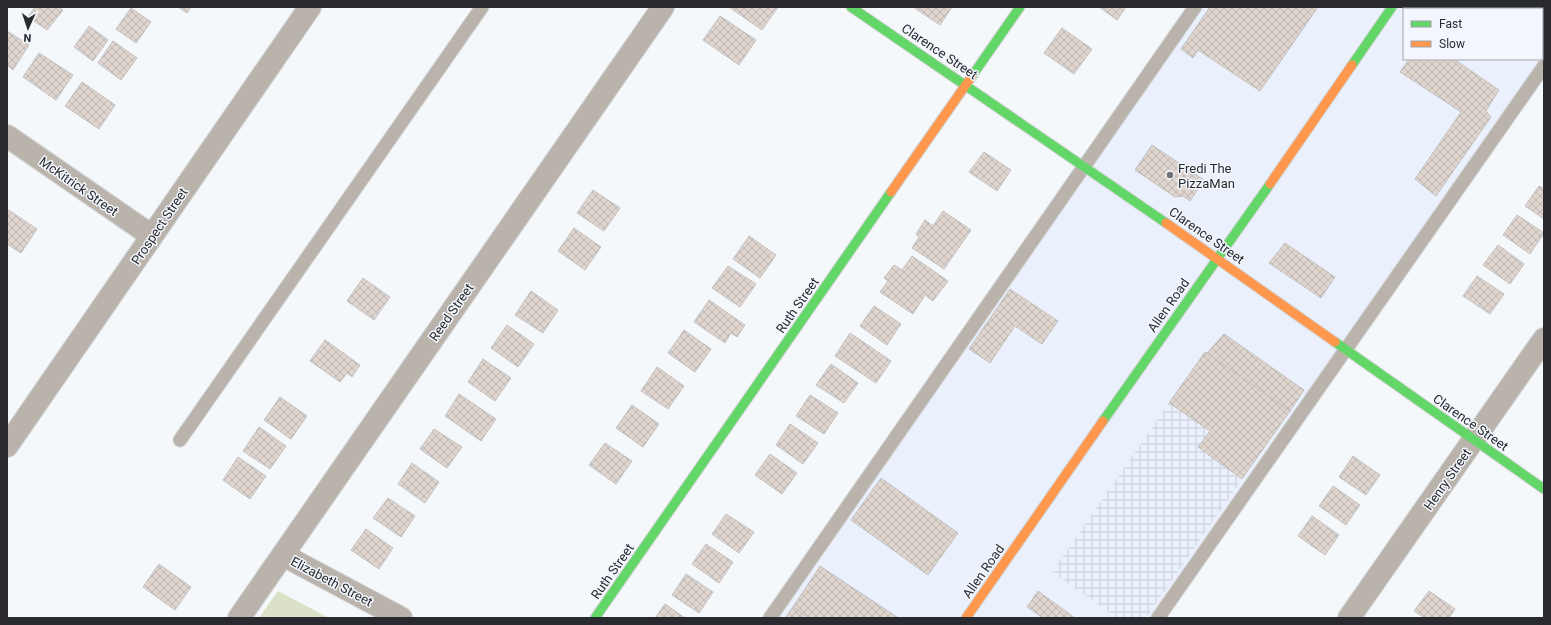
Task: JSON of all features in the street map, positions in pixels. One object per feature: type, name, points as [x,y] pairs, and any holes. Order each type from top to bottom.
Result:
[{"type":"street","name":"Prospect Street","points":[[7,446],[310,7]]},
{"type":"street","name":"Reed Street","points":[[239,618],[663,7]]},
{"type":"street","name":"Clarence Street","points":[[851,7],[1217,258],[1544,489]]},
{"type":"street","name":"Ruth Street","points":[[595,618],[1020,7]]},
{"type":"street","name":"Allen Road","points":[[966,618],[1268,187],[1392,7]]},
{"type":"street","name":"McKitrick Street","points":[[7,136],[152,236]]},
{"type":"street","name":"Henry Street","points":[[1349,618],[1544,339]]},
{"type":"street","name":"Elizabeth Street","points":[[283,555],[402,618]]},
{"type":"lane","points":[[180,440],[482,7]]},
{"type":"lane","points":[[770,618],[1195,7]]},
{"type":"lane","points":[[1158,618],[1544,66]]},
{"type":"shaded area","points":[[1195,7],[1544,7],[1544,66],[1158,618],[770,618]]},
{"type":"shaded area","points":[[1169,403],[1210,431],[1199,448],[1242,479],[1146,618],[1117,618],[1052,572]]},
{"type":"green space","points":[[278,591],[329,618],[259,618]]},
{"type":"building","points":[[35,7],[59,7],[63,10],[47,30],[28,17]]},
{"type":"building","points":[[178,7],[191,7],[187,13]]},
{"type":"building","points":[[729,7],[778,7],[762,30]]},
{"type":"building","points":[[913,7],[952,7],[940,25]]},
{"type":"building","points":[[1099,7],[1126,7],[1117,20]]},
{"type":"building","points":[[1210,7],[1318,7],[1260,91],[1198,50],[1193,58],[1181,49]]},
{"type":"building","points":[[1531,7],[1544,7],[1544,16],[1543,8]]},
{"type":"building","points":[[131,8],[151,22],[136,43],[116,29]]},
{"type":"building","points":[[720,16],[756,40],[739,65],[703,40]]},
{"type":"building","points":[[89,26],[108,40],[93,61],[74,47]]},
{"type":"building","points":[[1062,28],[1092,49],[1074,74],[1044,53]]},
{"type":"building","points":[[7,31],[29,45],[13,70],[7,65]]},
{"type":"building","points":[[113,41],[137,58],[121,80],[98,63]]},
{"type":"building","points":[[39,53],[73,75],[56,100],[23,77]]},
{"type":"building","points":[[1408,60],[1455,60],[1499,90],[1486,111],[1491,117],[1436,196],[1415,179],[1461,112],[1400,72]]},
{"type":"building","points":[[82,82],[115,105],[99,129],[65,106]]},
{"type":"building","name":"Fredi The PizzaMan","points":[[1152,145],[1204,180],[1190,201],[1183,196],[1175,197],[1135,170]]},
{"type":"building","points":[[984,152],[1011,170],[997,191],[969,172]]},
{"type":"building","points":[[1539,186],[1544,189],[1544,219],[1525,206]]},
{"type":"building","points":[[593,190],[620,208],[604,231],[577,213]]},
{"type":"building","points":[[7,209],[37,229],[21,253],[7,244]]},
{"type":"building","points":[[943,211],[971,230],[944,269],[912,248],[919,237],[916,234],[925,220],[933,226]]},
{"type":"building","points":[[1517,215],[1544,233],[1530,254],[1503,235]]},
{"type":"building","points":[[574,228],[601,247],[585,270],[558,251]]},
{"type":"building","points":[[749,236],[776,255],[760,278],[733,259]]},
{"type":"building","points":[[1285,243],[1335,277],[1321,298],[1269,263]]},
{"type":"building","points":[[1498,245],[1524,264],[1510,284],[1483,265]]},
{"type":"building","points":[[912,256],[948,281],[933,301],[925,295],[913,314],[880,292],[888,281],[884,278],[894,265],[902,270]]},
{"type":"building","points":[[728,266],[756,284],[740,307],[712,288]]},
{"type":"building","points":[[1477,276],[1504,294],[1490,314],[1463,296]]},
{"type":"building","points":[[363,278],[390,297],[374,320],[347,301]]},
{"type":"building","points":[[1010,289],[1058,321],[1042,344],[1015,326],[990,363],[969,349]]},
{"type":"building","points":[[531,291],[558,310],[543,333],[515,315]]},
{"type":"building","points":[[709,300],[745,325],[737,337],[731,333],[725,343],[694,322]]},
{"type":"building","points":[[874,306],[901,324],[887,345],[860,326]]},
{"type":"building","points":[[507,325],[534,344],[518,367],[491,348]]},
{"type":"building","points":[[684,330],[711,349],[695,372],[668,353]]},
{"type":"building","points":[[850,333],[891,361],[876,383],[835,356]]},
{"type":"building","points":[[1224,334],[1304,390],[1290,411],[1207,353]]},
{"type":"building","points":[[325,340],[360,365],[352,377],[347,373],[340,382],[310,361]]},
{"type":"building","points":[[1205,352],[1290,411],[1242,479],[1198,447],[1210,431],[1169,403]]},
{"type":"building","points":[[483,359],[511,378],[495,401],[468,382]]},
{"type":"building","points":[[831,364],[858,383],[844,403],[816,385]]},
{"type":"building","points":[[657,367],[684,386],[668,409],[641,391]]},
{"type":"building","points":[[459,394],[496,419],[481,441],[445,416]]},
{"type":"building","points":[[810,395],[838,413],[824,434],[796,416]]},
{"type":"building","points":[[280,397],[307,416],[291,439],[264,420]]},
{"type":"building","points":[[632,405],[659,424],[643,447],[616,428]]},
{"type":"building","points":[[790,424],[818,443],[803,464],[776,445]]},
{"type":"building","points":[[259,427],[286,446],[270,469],[243,451]]},
{"type":"building","points":[[434,429],[462,447],[447,468],[420,449]]},
{"type":"building","points":[[605,443],[632,461],[616,484],[589,465]]},
{"type":"building","points":[[770,454],[797,473],[782,494],[755,475]]},
{"type":"building","points":[[1353,456],[1380,475],[1366,495],[1339,477]]},
{"type":"building","points":[[238,457],[266,476],[250,499],[223,480]]},
{"type":"building","points":[[412,463],[439,482],[425,503],[398,484]]},
{"type":"building","points":[[881,478],[958,533],[928,575],[851,520]]},
{"type":"building","points":[[1333,486],[1360,505],[1346,525],[1319,506]]},
{"type":"building","points":[[388,498],[415,516],[401,537],[373,518]]},
{"type":"building","points":[[726,514],[754,532],[739,553],[712,534]]},
{"type":"building","points":[[1312,516],[1339,535],[1325,555],[1298,536]]},
{"type":"building","points":[[366,529],[393,548],[379,569],[351,550]]},
{"type":"building","points":[[706,544],[733,562],[719,583],[692,564]]},
{"type":"building","points":[[159,564],[191,587],[175,610],[143,587]]},
{"type":"building","points":[[820,566],[897,617],[809,618],[793,607]]},
{"type":"building","points":[[686,574],[713,592],[699,613],[672,595]]},
{"type":"building","points":[[1038,591],[1075,618],[1043,618],[1027,607]]},
{"type":"building","points":[[1429,591],[1455,609],[1449,618],[1425,618],[1414,611]]},
{"type":"building","points":[[665,604],[685,618],[655,618]]},
{"type":"building","points":[[793,607],[809,618],[785,618]]},
{"type":"traffic: fast","points":[[851,7],[1166,223]]},
{"type":"traffic: fast","points":[[972,76],[1020,7]]},
{"type":"traffic: fast","points":[[1352,65],[1392,7]]},
{"type":"traffic: fast","points":[[1103,421],[1270,184]]},
{"type":"traffic: fast","points":[[595,618],[891,192]]},
{"type":"traffic: fast","points":[[1335,342],[1544,489]]},
{"type":"traffic: slow","points":[[1270,184],[1352,65]]},
{"type":"traffic: slow","points":[[891,192],[972,76]]},
{"type":"traffic: slow","points":[[1166,223],[1335,342]]},
{"type":"traffic: slow","points":[[966,618],[1103,421]]},
{"type":"place","name":"Fredi The PizzaMan","points":[[1170,175]]}]
